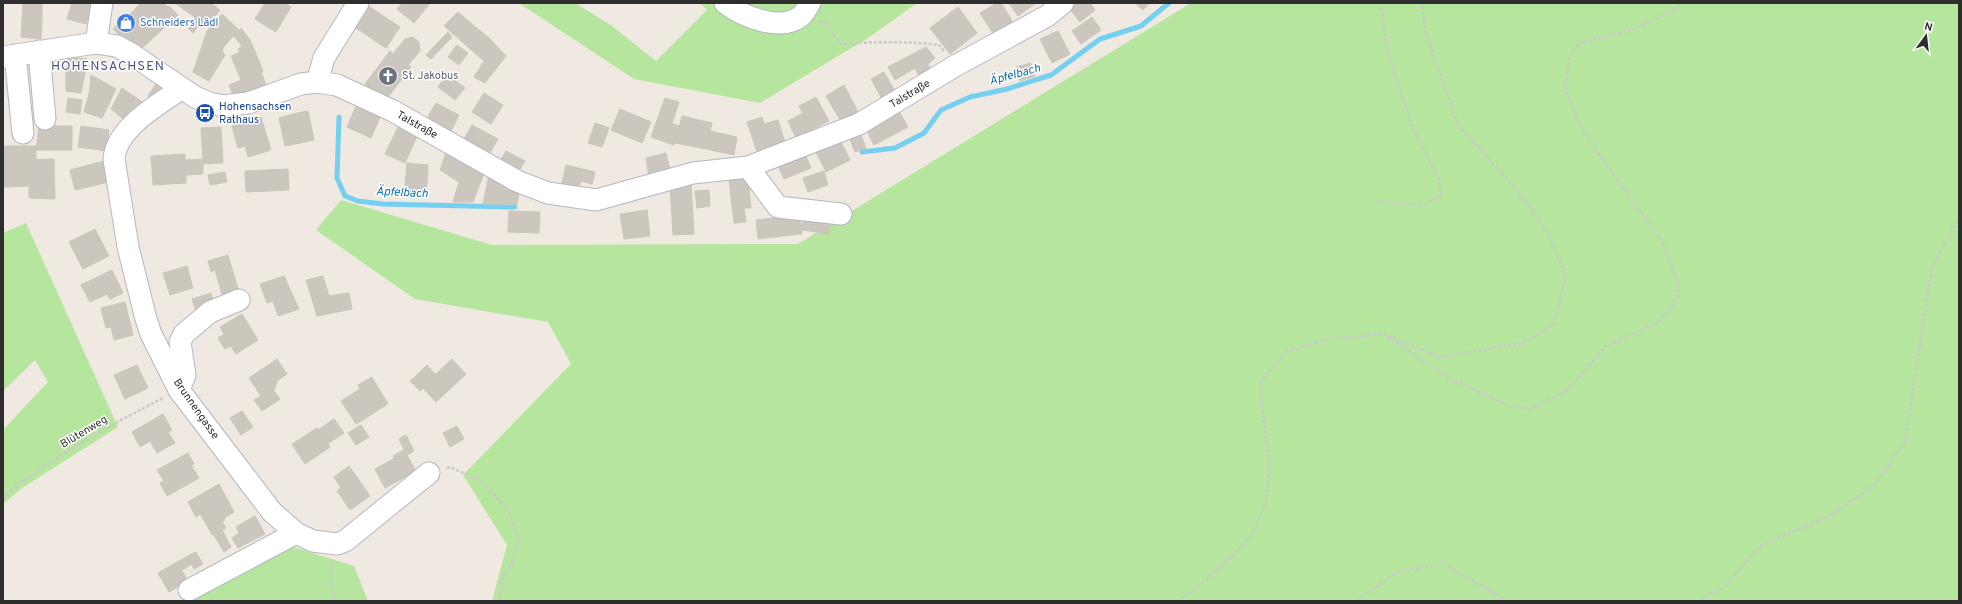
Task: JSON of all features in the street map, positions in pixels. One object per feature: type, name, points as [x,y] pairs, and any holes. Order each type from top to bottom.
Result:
[{"type":"street","points":[[96,43],[102,3]]},
{"type":"street","points":[[317,82],[324,58],[358,3]]},
{"type":"street","points":[[725,3],[733,9],[755,20],[776,22],[792,21],[806,9]]},
{"type":"street","name":"Talstraße","points":[[9,56],[96,43],[117,46],[133,55],[181,89],[209,103],[223,106],[236,106],[301,84],[317,82],[337,85],[393,111],[517,181],[548,193],[596,200],[693,173],[748,167],[859,124],[955,66],[1047,16],[1063,3]]},
{"type":"street","points":[[39,51],[45,119]]},
{"type":"street","points":[[9,56],[23,133]]},
{"type":"street","name":"Brunnengasse","points":[[181,89],[138,118],[114,152],[128,247],[151,334],[179,390],[272,512],[296,533],[313,541],[337,544]]},
{"type":"street","points":[[748,167],[778,207],[841,214]]},
{"type":"street","points":[[179,390],[185,375],[180,342],[184,334],[210,312],[239,300]]},
{"type":"street","points":[[337,544],[345,542],[429,474]]},
{"type":"street","points":[[189,590],[296,533]]},
{"type":"path","points":[[1378,202],[1426,205],[1441,193],[1439,180],[1414,131],[1387,50],[1380,3]]},
{"type":"path","points":[[1178,601],[1196,588],[1231,557],[1252,535],[1266,504],[1270,464],[1261,401],[1262,380],[1286,352],[1329,339],[1383,334],[1440,357],[1523,343],[1553,326],[1566,277],[1547,231],[1515,188],[1458,125],[1426,33],[1421,3]]},
{"type":"path","points":[[1383,334],[1450,379],[1510,406],[1531,408],[1549,401],[1568,389],[1606,347],[1660,322],[1678,297],[1677,280],[1662,241],[1596,151],[1576,117],[1565,87],[1569,60],[1578,44],[1598,37],[1630,30],[1668,12],[1683,3]]},
{"type":"path","points":[[806,9],[825,23],[840,44],[888,41],[939,45]]},
{"type":"path","points":[[1697,601],[1726,586],[1761,545],[1828,517],[1873,487],[1905,442],[1932,267],[1959,218]]},
{"type":"path","name":"Blütenweg","points":[[3,496],[21,482],[90,436],[179,390]]},
{"type":"path","points":[[429,474],[450,466],[483,482],[508,510],[519,539],[513,561],[503,577],[500,595],[501,601]]},
{"type":"path","points":[[335,601],[330,576],[337,544]]},
{"type":"path","points":[[1355,601],[1398,572],[1442,563],[1507,601]]},
{"type":"green space","points":[[519,3],[575,3],[612,26],[656,61],[707,10],[700,3],[917,3],[868,38],[760,103],[634,79]]},
{"type":"green space","points":[[1191,3],[1959,3],[1959,601],[492,601],[507,545],[463,475],[571,364],[548,322],[415,299],[316,230],[341,200],[492,245],[798,244]]},
{"type":"green space","points":[[26,223],[118,427],[22,488],[3,504],[3,430],[48,382],[35,360],[3,391],[3,233]]},
{"type":"green space","points":[[290,546],[354,566],[368,601],[186,601]]},
{"type":"building","points":[[23,3],[42,4],[42,21],[22,20]]},
{"type":"building","points":[[72,3],[92,3],[86,24],[67,19]]},
{"type":"building","points":[[141,3],[164,3],[168,7],[144,29],[130,14]]},
{"type":"building","points":[[175,3],[198,3],[190,14]]},
{"type":"building","points":[[198,3],[211,3],[220,10],[207,27],[201,23],[193,33],[188,28],[196,18],[190,14]]},
{"type":"building","points":[[265,3],[284,3],[291,7],[276,32],[255,19]]},
{"type":"building","points":[[364,3],[400,27],[386,48],[350,24]]},
{"type":"building","points":[[402,3],[430,3],[414,23],[397,9]]},
{"type":"building","points":[[997,3],[1001,3],[1014,24],[994,35],[980,13]]},
{"type":"building","points":[[1009,3],[1036,3],[1018,16]]},
{"type":"building","points":[[1076,3],[1090,3],[1095,10],[1080,22],[1069,8]]},
{"type":"building","points":[[1135,3],[1150,3],[1143,10]]},
{"type":"building","points":[[169,6],[178,15],[164,28],[156,18]]},
{"type":"building","points":[[958,7],[977,33],[950,54],[930,28]]},
{"type":"building","points":[[458,12],[473,25],[459,39],[444,26]]},
{"type":"building","points":[[130,14],[144,29],[128,44],[113,29]]},
{"type":"building","points":[[222,14],[239,30],[225,45],[207,31]]},
{"type":"building","points":[[1092,17],[1101,30],[1081,44],[1072,31]]},
{"type":"building","points":[[156,18],[164,28],[139,51],[128,44]]},
{"type":"building","points":[[22,20],[42,21],[41,39],[21,37]]},
{"type":"building","points":[[473,25],[489,38],[475,53],[459,39]]},
{"type":"building","points":[[241,28],[250,40],[242,46],[234,36]]},
{"type":"building","points":[[207,31],[225,45],[222,51],[225,55],[209,81],[193,72]]},
{"type":"building","points":[[1058,31],[1070,54],[1052,63],[1040,39]]},
{"type":"building","points":[[448,32],[452,37],[431,59],[426,55]]},
{"type":"building","name":"St. Jakobus","points":[[413,37],[419,42],[420,51],[408,65],[411,67],[386,100],[365,84],[390,51],[393,54],[405,39]]},
{"type":"building","points":[[489,38],[506,56],[485,83],[474,77],[484,61],[475,53]]},
{"type":"building","points":[[250,40],[253,47],[240,53],[238,49]]},
{"type":"building","points":[[457,45],[468,53],[459,65],[448,57]]},
{"type":"building","points":[[253,47],[259,61],[237,70],[231,56]]},
{"type":"building","points":[[926,47],[935,58],[928,64],[933,74],[920,79],[915,68],[895,80],[888,67]]},
{"type":"building","points":[[68,57],[87,59],[85,73],[66,71]]},
{"type":"building","points":[[259,61],[263,72],[241,80],[237,70]]},
{"type":"building","points":[[1031,63],[1035,76],[1020,81],[1016,67]]},
{"type":"building","points":[[66,71],[85,73],[81,93],[66,91]]},
{"type":"building","points":[[261,72],[266,85],[234,98],[229,85]]},
{"type":"building","points":[[884,72],[896,93],[883,101],[871,79]]},
{"type":"building","points":[[447,74],[465,88],[455,100],[438,87]]},
{"type":"building","points":[[91,75],[116,89],[108,106],[89,94]]},
{"type":"building","points":[[156,84],[163,89],[155,101],[148,96]]},
{"type":"building","points":[[844,85],[856,108],[839,118],[826,96]]},
{"type":"building","points":[[122,88],[144,103],[126,121],[111,109]]},
{"type":"building","points":[[484,93],[503,105],[491,124],[472,112]]},
{"type":"building","points":[[89,94],[108,106],[102,118],[84,112]]},
{"type":"building","points":[[816,97],[829,121],[811,130],[799,106]]},
{"type":"building","points":[[68,98],[82,100],[80,114],[66,112]]},
{"type":"building","points":[[665,98],[679,102],[672,124],[679,126],[674,145],[651,137]]},
{"type":"building","points":[[436,103],[459,115],[450,133],[426,120]]},
{"type":"building","points":[[357,104],[381,115],[371,138],[347,127]]},
{"type":"building","points":[[856,108],[859,116],[843,126],[839,118]]},
{"type":"building","points":[[620,109],[651,122],[642,143],[611,130]]},
{"type":"building","points":[[308,111],[314,140],[300,143],[293,114]]},
{"type":"building","points":[[899,111],[908,127],[874,145],[866,129]]},
{"type":"building","points":[[803,113],[811,130],[796,138],[788,121]]},
{"type":"building","points":[[293,114],[300,143],[285,146],[279,118]]},
{"type":"building","points":[[682,116],[712,123],[706,149],[675,143]]},
{"type":"building","points":[[261,117],[271,150],[248,157],[245,146],[238,148],[232,126]]},
{"type":"building","points":[[762,117],[764,124],[778,120],[785,142],[757,151],[747,122]]},
{"type":"building","points":[[400,123],[419,132],[405,163],[385,154]]},
{"type":"building","points":[[595,123],[609,128],[602,147],[588,143]]},
{"type":"building","points":[[472,125],[498,139],[490,153],[464,139]]},
{"type":"building","points":[[39,126],[72,126],[72,150],[36,150]]},
{"type":"building","points":[[81,126],[109,130],[106,151],[78,147]]},
{"type":"building","points":[[221,127],[223,163],[203,164],[201,128]]},
{"type":"building","points":[[859,130],[866,148],[855,152],[848,134]]},
{"type":"building","points":[[710,131],[737,137],[734,155],[706,149]]},
{"type":"building","points":[[838,136],[850,160],[826,172],[814,148]]},
{"type":"building","points":[[3,146],[22,146],[22,160],[29,160],[30,186],[3,187]]},
{"type":"building","points":[[22,146],[36,146],[36,160],[22,160]]},
{"type":"building","points":[[448,147],[469,158],[459,182],[440,170]]},
{"type":"building","points":[[506,151],[525,161],[519,171],[500,161]]},
{"type":"building","points":[[666,153],[671,173],[649,178],[646,158]]},
{"type":"building","points":[[185,154],[185,160],[203,159],[203,174],[186,175],[186,183],[153,185],[151,156]]},
{"type":"building","points":[[805,154],[811,168],[784,179],[778,166]]},
{"type":"building","points":[[469,158],[486,169],[477,191],[459,182]]},
{"type":"building","points":[[54,159],[55,199],[29,198],[29,160]]},
{"type":"building","points":[[108,160],[113,181],[75,190],[70,170]]},
{"type":"building","points":[[407,163],[428,165],[426,198],[404,196]]},
{"type":"building","points":[[566,165],[595,172],[592,184],[581,181],[578,191],[561,187]]},
{"type":"building","points":[[288,169],[289,190],[246,192],[245,171]]},
{"type":"building","points":[[490,170],[508,179],[505,189],[519,193],[517,204],[483,204]]},
{"type":"building","points":[[824,171],[828,185],[808,192],[803,178]]},
{"type":"building","points":[[225,172],[227,182],[210,185],[208,175]]},
{"type":"building","points":[[748,177],[751,208],[744,208],[746,222],[734,223],[729,179]]},
{"type":"building","points":[[459,182],[477,191],[473,202],[453,202]]},
{"type":"building","points":[[691,184],[694,234],[673,235],[670,185]]},
{"type":"building","points":[[709,190],[710,206],[697,208],[695,191]]},
{"type":"building","points":[[647,210],[650,236],[624,239],[620,214]]},
{"type":"building","points":[[509,211],[540,212],[539,233],[508,232]]},
{"type":"building","points":[[804,213],[831,217],[829,234],[802,230]]},
{"type":"building","points":[[800,215],[802,234],[790,235],[788,216]]},
{"type":"building","points":[[788,216],[790,235],[775,237],[773,218]]},
{"type":"building","points":[[773,218],[775,237],[758,239],[756,220]]},
{"type":"building","points":[[95,229],[109,256],[83,269],[69,242]]},
{"type":"building","points":[[228,255],[238,289],[222,294],[215,270],[211,272],[208,261]]},
{"type":"building","points":[[187,266],[193,288],[170,295],[163,273]]},
{"type":"building","points":[[112,270],[123,293],[110,299],[107,294],[90,302],[81,285]]},
{"type":"building","points":[[284,276],[299,309],[278,316],[273,301],[267,303],[260,284]]},
{"type":"building","points":[[323,276],[329,296],[349,293],[352,309],[317,316],[306,280]]},
{"type":"building","points":[[211,293],[215,306],[196,312],[192,299]]},
{"type":"building","points":[[125,302],[133,335],[114,340],[111,327],[106,328],[101,308]]},
{"type":"building","points":[[242,314],[258,340],[236,354],[231,346],[225,349],[218,338],[224,334],[220,327]]},
{"type":"building","points":[[277,359],[287,374],[277,381],[274,391],[280,399],[262,411],[254,400],[261,396],[249,378]]},
{"type":"building","points":[[452,359],[466,374],[436,402],[423,388],[420,391],[410,381],[416,376],[424,385]]},
{"type":"building","points":[[137,365],[148,388],[125,399],[114,375]]},
{"type":"building","points":[[427,365],[435,374],[424,385],[416,376]]},
{"type":"building","points":[[372,377],[388,404],[356,424],[341,401],[360,389],[358,385]]},
{"type":"building","points":[[242,411],[253,427],[241,435],[230,418]]},
{"type":"building","points":[[163,414],[172,430],[168,432],[175,443],[157,453],[150,441],[140,447],[132,432]]},
{"type":"building","points":[[334,419],[344,433],[327,444],[318,430]]},
{"type":"building","points":[[361,425],[369,437],[356,445],[348,433]]},
{"type":"building","points":[[457,426],[464,439],[450,447],[443,433]]},
{"type":"building","points":[[317,428],[330,447],[305,464],[292,444]]},
{"type":"building","points":[[406,435],[414,451],[407,455],[399,439]]},
{"type":"building","points":[[404,450],[416,471],[385,488],[375,469],[395,458],[393,456]]},
{"type":"building","points":[[188,453],[194,464],[191,465],[199,478],[167,496],[160,483],[164,481],[157,470]]},
{"type":"building","points":[[349,466],[370,496],[350,510],[337,491],[341,488],[334,477]]},
{"type":"building","points":[[219,484],[234,512],[224,518],[225,520],[209,529],[200,514],[196,517],[188,502]]},
{"type":"building","points":[[255,516],[265,534],[238,548],[232,538],[239,533],[236,527]]},
{"type":"building","points":[[222,522],[226,528],[212,535],[209,529]]},
{"type":"building","points":[[222,530],[231,547],[224,552],[214,535]]},
{"type":"building","points":[[196,552],[203,564],[194,569],[188,556]]},
{"type":"building","points":[[188,556],[192,564],[182,570],[177,562]]},
{"type":"building","points":[[177,562],[188,581],[169,592],[158,573]]},
{"type":"waterway","name":"Äpfelbach","points":[[862,152],[895,148],[924,133],[941,110],[970,97],[1007,89],[1051,75],[1100,39],[1141,26],[1169,3]]},
{"type":"waterway","name":"Äpfelbach","points":[[339,117],[337,178],[345,196],[358,201],[383,204],[515,207]]},
{"type":"place","name":"Schneiders Lädl","points":[[126,23]]},
{"type":"place","name":"St. Jakobus","points":[[388,76]]},
{"type":"place","name":"Hohensachsen Rathaus","points":[[205,113]]},
{"type":"district","name":"HOHENSACHSEN","points":[[108,67]]}]
